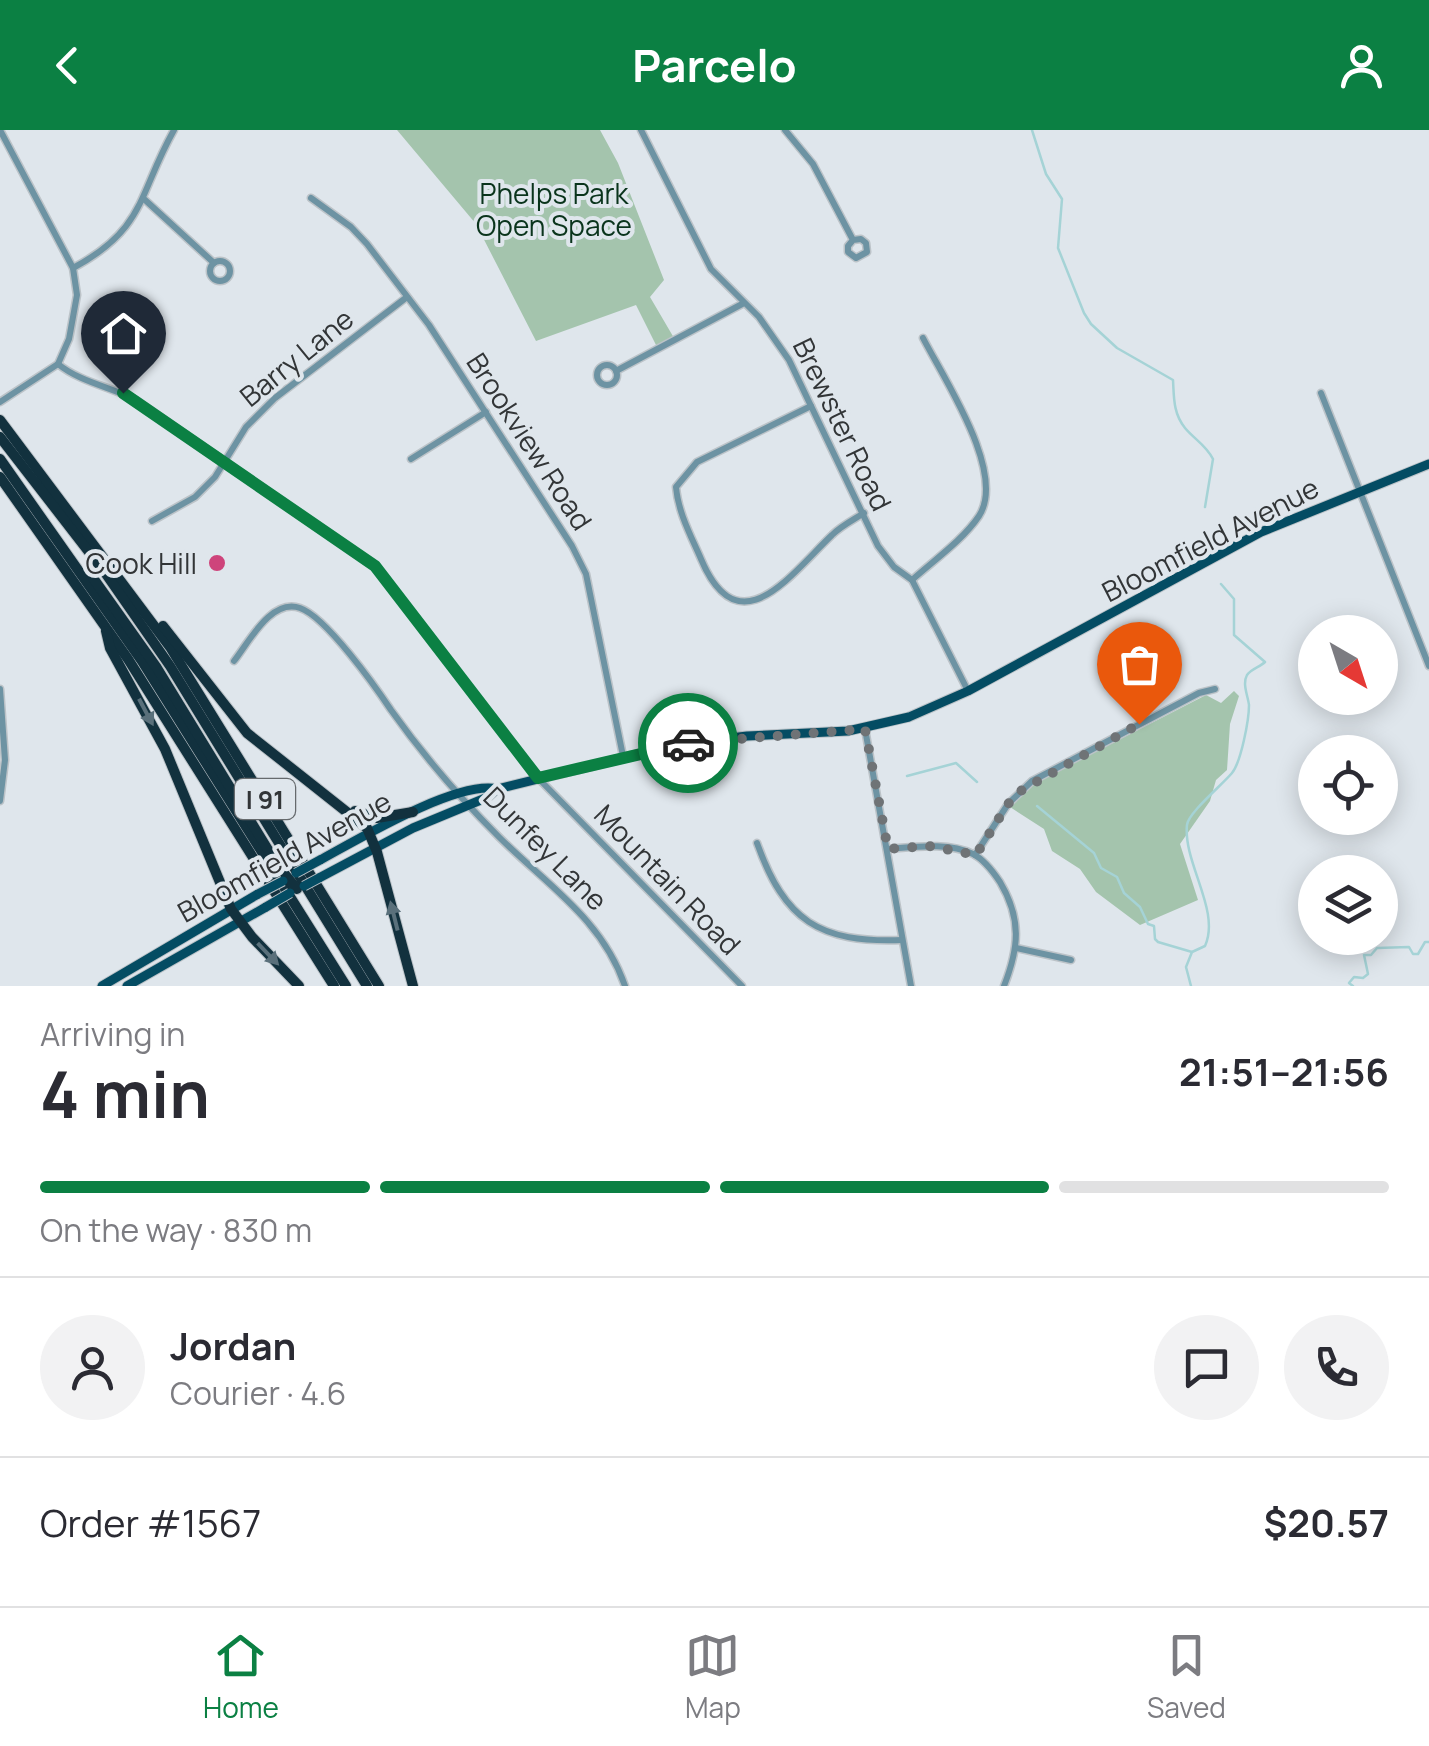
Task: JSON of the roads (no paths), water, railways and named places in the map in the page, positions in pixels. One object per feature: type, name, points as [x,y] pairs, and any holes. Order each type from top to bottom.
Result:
[{"type":"highway","name":"I 91","points":[[0,420],[147,614],[200,693],[379,986]]},
{"type":"highway","points":[[0,437],[170,666],[367,986]]},
{"type":"highway","points":[[0,460],[142,661],[346,986]]},
{"type":"highway","name":"I 91","points":[[0,477],[105,625],[334,986]]},
{"type":"highway","points":[[32,504],[140,642],[297,890]]},
{"type":"highway","points":[[55,509],[147,640],[288,867],[289,877]]},
{"type":"highway","points":[[147,614],[164,627],[218,699],[255,740],[344,808],[370,833],[413,986]]},
{"type":"highway","points":[[105,625],[110,648],[164,749],[232,909],[239,922],[298,986]]},
{"type":"highway","points":[[344,808],[377,818],[413,812]]},
{"type":"main road","name":"Bloomfield Avenue","points":[[102,986],[258,894],[413,812],[462,794],[497,789],[623,756],[716,739],[865,729],[909,717],[968,691],[1261,532],[1429,464]]},
{"type":"main road","name":"Bloomfield Avenue","points":[[127,986],[376,846],[488,797],[497,789]]},
{"type":"main road","points":[[413,812],[419,825]]},
{"type":"main road","points":[[186,935],[194,948]]},
{"type":"main road","points":[[132,967],[139,979]]},
{"type":"street","points":[[0,130],[73,268],[77,295],[69,339],[58,364],[0,402]]},
{"type":"street","points":[[73,268],[97,255],[120,235],[144,199],[174,130]]},
{"type":"street","name":"Brewster Road","points":[[642,130],[711,270],[776,340],[878,546],[912,580],[968,691]]},
{"type":"street","points":[[785,130],[813,164],[853,240]]},
{"type":"street","name":"Brookview Road","points":[[311,198],[351,227],[407,297],[572,546],[586,574],[623,756]]},
{"type":"street","points":[[144,199],[214,263]]},
{"type":"street","name":"Barry Lane","points":[[152,522],[195,497],[215,477],[256,415],[407,297]]},
{"type":"street","points":[[616,371],[744,303]]},
{"type":"street","points":[[912,580],[980,515],[987,494],[986,470],[976,442],[924,338]]},
{"type":"street","name":"Mountain Road","points":[[58,364],[72,374],[136,400],[360,554],[388,579],[538,778],[742,986]]},
{"type":"street","points":[[1321,393],[1429,666]]},
{"type":"street","points":[[811,406],[697,462],[684,473],[676,487],[677,502],[710,580],[728,598],[742,602],[758,599],[778,590],[839,529],[864,514]]},
{"type":"street","points":[[411,459],[486,412]]},
{"type":"street","name":"Dunfey Lane","points":[[234,661],[274,612],[292,607],[309,613],[358,665],[420,749],[497,834],[600,934],[617,963],[624,986]]},
{"type":"street","points":[[0,689],[6,760],[0,801]]},
{"type":"street","points":[[976,855],[1008,804],[1032,782],[1199,693],[1216,689]]},
{"type":"street","points":[[865,729],[911,986]]},
{"type":"street","points":[[757,843],[773,884],[792,911],[815,928],[840,938],[902,940]]},
{"type":"street","points":[[888,849],[929,846],[976,855],[996,876],[1010,899],[1018,924],[1016,948],[1004,986]]},
{"type":"street","points":[[1016,948],[1072,960]]},
{"type":"waterway","points":[[1032,130],[1046,174],[1062,199],[1058,248],[1084,313],[1117,348],[1173,380],[1178,417],[1213,459],[1205,507]]},
{"type":"waterway","points":[[1191,986],[1186,967],[1192,952],[1205,946],[1209,932],[1205,902],[1190,855],[1187,825],[1235,768],[1249,712],[1247,675],[1265,662],[1234,635],[1234,599],[1221,584]]},
{"type":"waterway","points":[[907,776],[956,763],[977,782]]},
{"type":"waterway","points":[[1037,806],[1094,853],[1101,868],[1117,877],[1124,893],[1140,907],[1148,924],[1154,926],[1158,942],[1192,952]]},
{"type":"waterway","points":[[1353,986],[1349,983],[1354,977],[1368,974],[1364,955],[1371,955],[1377,948],[1409,947],[1413,954],[1418,954],[1429,942]]},
{"type":"place","name":"Cook Hill","points":[[217,563]]},
{"type":"park label","name":"Phelps Park Open Space","points":[[554,209]]}]
